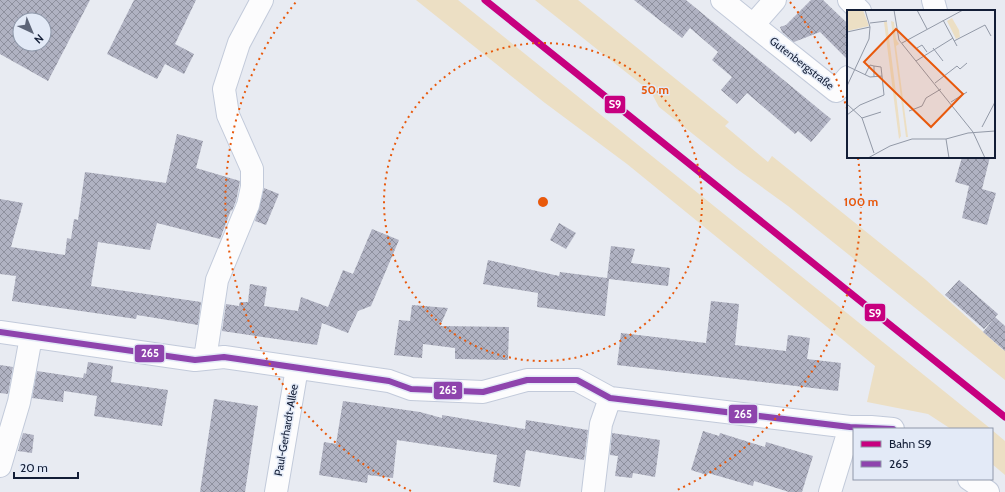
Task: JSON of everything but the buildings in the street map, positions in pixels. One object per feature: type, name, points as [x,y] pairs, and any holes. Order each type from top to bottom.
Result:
[{"type":"street","points":[[204,359],[217,280],[248,205],[252,187],[252,169],[228,115],[224,89],[239,43],[262,0]]},
{"type":"street","name":"Gutenbergstraße","points":[[722,0],[836,91],[847,78]]},
{"type":"street","points":[[753,25],[775,0]]},
{"type":"street","points":[[849,0],[859,10]]},
{"type":"street","points":[[932,0],[936,10]]},
{"type":"street","points":[[0,332],[195,360],[224,357],[389,381],[411,388],[483,392],[527,380],[577,380],[610,398],[850,427],[882,428]]},
{"type":"street","points":[[0,466],[18,402],[31,337]]},
{"type":"street","name":"Paul-Gerhardt-Allee","points":[[276,492],[297,368]]},
{"type":"street","points":[[593,492],[601,424],[610,398]]},
{"type":"street","points":[[830,492],[850,427]]},
{"type":"street","points":[[970,480],[988,492]]},
{"type":"shaded area","points":[[416,0],[458,0],[990,428],[949,428],[928,414],[867,402],[875,366],[627,164],[545,103]]},
{"type":"shaded area","points":[[535,0],[578,0],[729,122],[725,126],[768,162],[772,156],[926,280],[1003,350],[1005,346],[1005,380],[788,206],[737,169],[659,107],[651,92]]},
{"type":"shaded area","points":[[993,431],[1005,441],[1005,475],[993,465]]},
{"type":"rail line","name":"S9","points":[[485,0],[1005,417]]},
{"type":"transit line","name":"265","points":[[0,332],[195,360],[224,357],[389,381],[411,389],[483,392],[527,380],[577,380],[610,398],[850,427],[872,428]]}]
